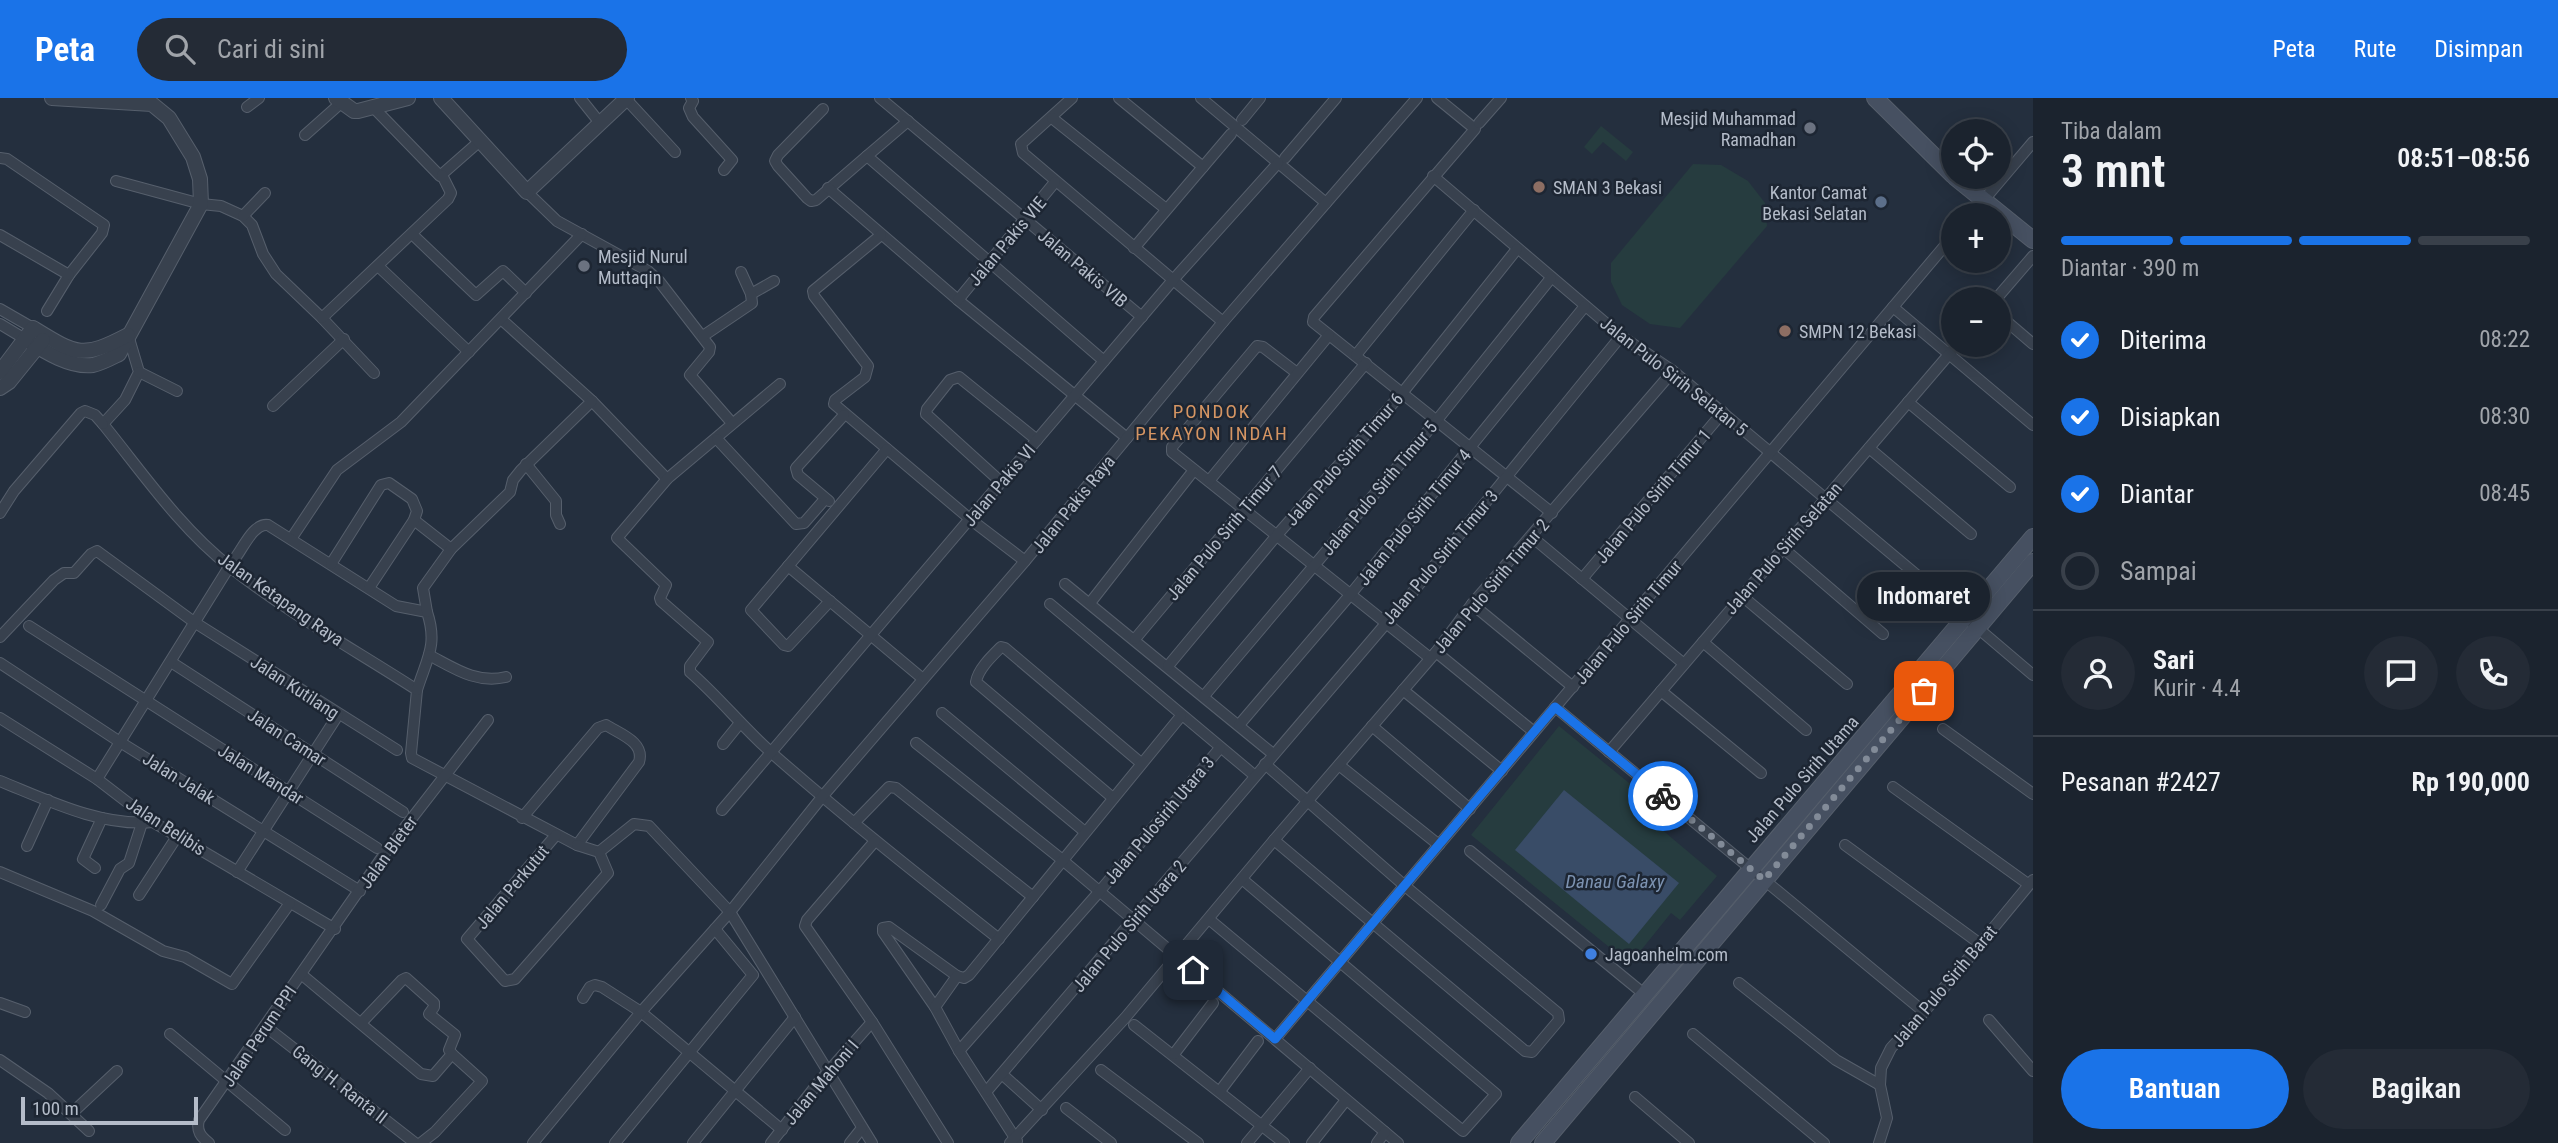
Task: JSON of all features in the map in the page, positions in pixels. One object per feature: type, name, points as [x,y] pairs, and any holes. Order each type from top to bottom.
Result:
[{"type":"main road","points":[[1875,98],[1941,163]]},
{"type":"main road","points":[[1970,189],[2033,240]]},
{"type":"main road","name":"Jalan Pulo Sirih Utama","points":[[1543,1143],[1764,880],[1972,623],[2033,537]]},
{"type":"main road","name":"Jalan Pulo Sirih Utama","points":[[1519,1143],[1750,869],[1972,623],[2033,562]]},
{"type":"street","points":[[0,324],[75,351],[86,352],[95,351],[128,335],[201,204],[200,179],[193,157],[169,118],[154,101],[52,98]]},
{"type":"street","points":[[247,107],[259,98]]},
{"type":"street","points":[[305,135],[338,100],[354,111],[408,98]]},
{"type":"street","points":[[441,98],[549,216],[648,271],[659,281],[703,336],[710,351],[690,375],[732,423]]},
{"type":"street","points":[[580,98],[600,123]]},
{"type":"street","points":[[527,191],[627,98],[675,152]]},
{"type":"street","points":[[691,98],[689,110],[693,117],[732,160],[723,170]]},
{"type":"street","name":"Jalan Pakis VIB","points":[[880,98],[1142,317]]},
{"type":"street","points":[[1072,98],[1021,144],[1020,149],[1055,182],[1223,322]]},
{"type":"street","points":[[1119,98],[1203,167]]},
{"type":"street","points":[[1201,98],[1281,161],[1326,203]]},
{"type":"street","points":[[1242,120],[1260,98]]},
{"type":"street","name":"Jalan Pakis VI","points":[[722,810],[1172,280],[1336,98]]},
{"type":"street","name":"Jalan Pakis Raya","points":[[533,1143],[641,1012],[730,912],[822,797],[1025,561],[1223,322],[1417,98]]},
{"type":"street","points":[[1437,98],[1475,129],[1314,317],[1313,322],[1552,513]]},
{"type":"street","points":[[1479,123],[1501,98]]},
{"type":"street","points":[[322,318],[450,197],[442,175],[437,174],[373,107]]},
{"type":"street","points":[[823,109],[775,161],[811,201],[908,121]]},
{"type":"street","points":[[1052,118],[1166,209]]},
{"type":"street","points":[[1134,248],[1231,134]]},
{"type":"street","points":[[442,175],[481,140]]},
{"type":"street","points":[[1981,203],[2033,142]]},
{"type":"street","points":[[867,156],[1104,362]]},
{"type":"street","points":[[0,158],[7,159],[102,223],[102,233],[69,275],[47,311]]},
{"type":"street","name":"Jalan Pulo Sirih Selatan 5","points":[[1433,176],[1621,336],[1673,371],[1949,602]]},
{"type":"street","points":[[117,181],[201,204],[221,206],[243,216],[252,225],[263,254],[276,274],[374,373]]},
{"type":"street","name":"Jalan Pakis VIE","points":[[958,300],[1055,182]]},
{"type":"street","points":[[828,188],[958,300],[1127,438]]},
{"type":"street","points":[[243,216],[265,193]]},
{"type":"street","points":[[1356,355],[1474,210]]},
{"type":"street","points":[[291,539],[337,470],[401,422],[582,233]]},
{"type":"street","points":[[412,234],[476,295],[503,271],[526,293]]},
{"type":"street","points":[[0,235],[69,275]]},
{"type":"street","points":[[881,235],[813,291],[814,296],[868,366],[865,377],[833,402],[844,415],[1025,561]]},
{"type":"street","name":"Jalan Pulo Sirih Timur 6","points":[[1168,666],[1403,392],[1517,248]]},
{"type":"street","name":"Jalan Pulo Sirih Timur","points":[[1275,1039],[1941,250]]},
{"type":"street","points":[[2006,287],[2033,256]]},
{"type":"street","points":[[378,266],[469,352]]},
{"type":"street","points":[[703,336],[751,305],[751,294],[741,272]]},
{"type":"street","name":"Jalan Pulo Sirih Timur 5","points":[[1204,696],[1437,419],[1551,278]]},
{"type":"street","points":[[751,294],[774,281]]},
{"type":"street","name":"Jalan Pulo Sirih Timur 4","points":[[1239,725],[1350,595],[1585,306]]},
{"type":"street","points":[[1893,307],[1941,347]]},
{"type":"street","points":[[0,309],[36,337]]},
{"type":"street","points":[[501,319],[592,401],[667,479]]},
{"type":"street","points":[[2011,325],[2033,344]]},
{"type":"street","points":[[0,513],[14,491],[81,413],[93,413],[103,424],[125,400],[139,372],[128,335]]},
{"type":"street","points":[[1209,481],[1329,335]]},
{"type":"street","name":"Jalan Pulo Sirih Timur 3","points":[[1254,775],[1385,623],[1621,336]]},
{"type":"street","points":[[0,372],[36,337]]},
{"type":"street","points":[[0,388],[9,382],[36,337]]},
{"type":"street","points":[[273,405],[344,340]]},
{"type":"street","points":[[1297,373],[1263,346],[1257,346],[1172,447],[1172,452],[1385,623],[1433,655],[1534,732]]},
{"type":"street","name":"Jalan Pulo Sirih Selatan","points":[[1609,752],[1946,357]]},
{"type":"street","points":[[1953,357],[2033,425]]},
{"type":"street","name":"Jalan Pulo Sirih Timur 7","points":[[1135,639],[1366,363]]},
{"type":"street","name":"Jalan Pulo Sirih Timur 2","points":[[1015,1141],[1209,920],[1433,655],[1472,604],[1673,371]]},
{"type":"street","points":[[139,372],[177,391]]},
{"type":"street","points":[[1001,482],[926,414],[950,380],[958,377],[1037,440]]},
{"type":"street","points":[[780,384],[667,479],[617,538],[666,584],[660,600],[708,642],[689,670],[771,753],[875,841],[999,939]]},
{"type":"street","points":[[592,401],[526,464],[513,480],[510,492],[451,549],[423,588],[433,634],[417,690],[412,758],[522,818],[577,845],[598,852],[634,824],[649,826],[730,912],[872,1143]]},
{"type":"street","points":[[1908,402],[2010,487]]},
{"type":"street","name":"Jalan Pulo Sirih Timur 1","points":[[1582,579],[1723,412]]},
{"type":"street","points":[[839,508],[797,474],[796,468],[844,415]]},
{"type":"street","name":"Jalan Ketapang Raya","points":[[103,424],[190,528],[272,597],[417,690]]},
{"type":"street","points":[[717,439],[796,524],[803,524],[825,499]]},
{"type":"street","points":[[1869,448],[1971,534]]},
{"type":"street","points":[[830,601],[791,644],[785,645],[751,610],[887,449]]},
{"type":"street","points":[[526,464],[556,501],[556,515],[560,524]]},
{"type":"street","points":[[1090,603],[1194,470]]},
{"type":"street","points":[[331,564],[384,483],[390,482],[412,499],[417,511],[414,520],[369,588]]},
{"type":"street","points":[[414,520],[451,549]]},
{"type":"street","points":[[97,779],[232,562],[257,527],[263,524],[271,526],[396,606],[427,611]]},
{"type":"street","points":[[1532,537],[1684,664]]},
{"type":"street","points":[[1783,548],[1883,634]]},
{"type":"street","name":"Jalan Kutilang","points":[[0,637],[54,580],[64,573],[77,571],[95,551],[100,552],[194,622],[397,750]]},
{"type":"street","points":[[788,566],[923,679]]},
{"type":"street","points":[[1065,584],[1273,754]]},
{"type":"street","points":[[1742,596],[1846,684]]},
{"type":"street","points":[[1050,604],[1254,775]]},
{"type":"street","points":[[1472,604],[1573,687]]},
{"type":"street","points":[[1972,623],[2033,675]]},
{"type":"street","name":"Jalan Mandar","points":[[29,626],[377,848]]},
{"type":"street","points":[[1703,642],[1806,730]]},
{"type":"street","points":[[1113,798],[976,682],[977,675],[1000,647],[1005,648],[1141,763]]},
{"type":"street","points":[[429,655],[473,677],[495,680],[506,677]]},
{"type":"street","name":"Jalan Camar","points":[[171,662],[402,812]]},
{"type":"street","name":"Jalan Jalak","points":[[0,663],[120,742],[360,891]]},
{"type":"street","points":[[1403,690],[1502,771]]},
{"type":"street","points":[[1661,691],[1761,773]]},
{"type":"street","points":[[1555,707],[1924,1012]]},
{"type":"street","points":[[942,713],[1085,832]]},
{"type":"street","points":[[237,872],[338,715]]},
{"type":"street","points":[[1015,1141],[935,1007],[883,932],[883,928],[889,927],[957,976],[964,978],[969,975],[1181,716]]},
{"type":"street","name":"Jalan Belibis","points":[[0,718],[97,779],[148,823],[178,835],[335,929]]},
{"type":"street","name":"Jalan Bleter","points":[[335,929],[444,776],[488,720]]},
{"type":"street","points":[[723,744],[740,723]]},
{"type":"street","points":[[522,818],[590,734],[603,725],[638,745],[641,754],[639,762],[577,845]]},
{"type":"street","points":[[1371,726],[1470,809]]},
{"type":"street","points":[[1943,729],[2033,794]]},
{"type":"street","points":[[916,743],[1063,860],[1398,1143]]},
{"type":"street","name":"Jalan Pulosirih Utara 3","points":[[959,1051],[1099,892],[1220,748]]},
{"type":"street","points":[[1265,764],[1405,886],[1558,1013],[1559,1020],[1532,1052],[1525,1051],[1274,840]]},
{"type":"street","points":[[1339,765],[1439,845]]},
{"type":"street","name":"Jalan Pulo Sirih Utara 2","points":[[986,1092],[1134,921],[1254,775]]},
{"type":"street","points":[[0,781],[102,818],[148,823],[129,863],[117,874],[101,905]]},
{"type":"street","points":[[1893,787],[2031,882]]},
{"type":"street","points":[[854,823],[889,788],[896,788],[1033,897]]},
{"type":"street","points":[[27,846],[48,800]]},
{"type":"street","points":[[95,868],[83,859],[102,818]]},
{"type":"street","points":[[139,895],[178,835]]},
{"type":"street","name":"Jalan Perkutut","points":[[556,835],[467,939],[500,979],[514,979],[608,873],[598,852]]},
{"type":"street","points":[[875,841],[805,923],[872,1022],[948,1143]]},
{"type":"street","points":[[1845,845],[1979,943]]},
{"type":"street","points":[[1470,851],[1644,994]]},
{"type":"street","points":[[0,872],[93,911],[163,951],[185,957],[232,984],[290,903]]},
{"type":"street","points":[[1209,920],[1463,1131],[1496,1094],[1242,879]]},
{"type":"street","name":"Jalan Pulo Sirih Barat","points":[[1879,1143],[1887,1118],[1880,1085],[1881,1068],[1891,1048],[2031,882]]},
{"type":"street","name":"Jalan Perum PPI","points":[[209,1143],[202,1137],[198,1124],[335,929]]},
{"type":"street","points":[[615,1143],[753,975],[715,929]]},
{"type":"street","points":[[301,974],[417,1072],[433,1076],[452,1054]]},
{"type":"street","points":[[935,1007],[957,976]]},
{"type":"street","points":[[361,1023],[401,980],[406,978],[434,1003],[429,1014],[455,1035],[449,1050],[482,1081],[435,1132],[421,1143]]},
{"type":"street","points":[[1739,984],[1836,1060],[1880,1085]]},
{"type":"street","points":[[583,998],[591,986],[598,985],[641,1012],[782,1130]]},
{"type":"street","points":[[0,1003],[24,1012]]},
{"type":"street","points":[[1174,1054],[1213,1003]]},
{"type":"street","points":[[693,1143],[795,1017]]},
{"type":"street","points":[[1989,1020],[2033,1071]]},
{"type":"street","name":"Jalan Mahoni I","points":[[771,1143],[872,1022]]},
{"type":"street","points":[[1134,1025],[1284,1143]]},
{"type":"street","name":"Gang H. Ranta II","points":[[265,1026],[415,1143]]},
{"type":"street","points":[[170,1034],[285,1130]]},
{"type":"street","points":[[1693,1034],[1824,1143]]},
{"type":"street","points":[[1220,1091],[1258,1041]]},
{"type":"street","points":[[0,1060],[48,1093],[89,1131]]},
{"type":"street","points":[[1247,1143],[1310,1068]]},
{"type":"street","points":[[1101,1070],[1198,1143]]},
{"type":"street","points":[[72,1113],[117,1071]]},
{"type":"street","points":[[1003,1075],[1042,1110]]},
{"type":"street","points":[[1634,1097],[1689,1143]]},
{"type":"street","points":[[1312,1143],[1346,1100]]},
{"type":"street","points":[[1066,1108],[1111,1143]]},
{"type":"street","points":[[850,1143],[862,1128]]},
{"type":"street","points":[[1377,1143],[1385,1132]]},
{"type":"green space","points":[[1601,126],[1633,152],[1626,161],[1603,142],[1592,154],[1584,147]]},
{"type":"green space","points":[[1693,164],[1721,165],[1748,181],[1765,203],[1767,226],[1680,328],[1650,324],[1622,305],[1611,282],[1611,263]]},
{"type":"green space","points":[[1559,726],[1650,800],[1641,812],[1717,876],[1680,920],[1671,913],[1630,964],[1471,835]]},
{"type":"water","name":"Danau Galaxy","points":[[1564,790],[1679,883],[1629,944],[1515,850]]},
{"type":"way so far","points":[[1663,796],[1764,880],[1924,691]]},
{"type":"place","name":"Mesjid Muhammad Ramadhan","points":[[1810,128]]},
{"type":"place","name":"SMAN 3 Bekasi","points":[[1539,187]]},
{"type":"place","name":"Kantor Camat Bekasi Selatan","points":[[1881,202]]},
{"type":"place","name":"Mesjid Nurul Muttaqin","points":[[584,266]]},
{"type":"place","name":"SMPN 12 Bekasi","points":[[1785,331]]},
{"type":"place","name":"Indomaret","points":[[1924,691]]},
{"type":"place","name":"Jagoanhelm.com","points":[[1591,954]]},
{"type":"district","name":"PONDOK PEKAYON INDAH","points":[[1212,422]]},
{"type":"route","points":[[1193,970],[1275,1039],[1555,707],[1663,796]]}]
